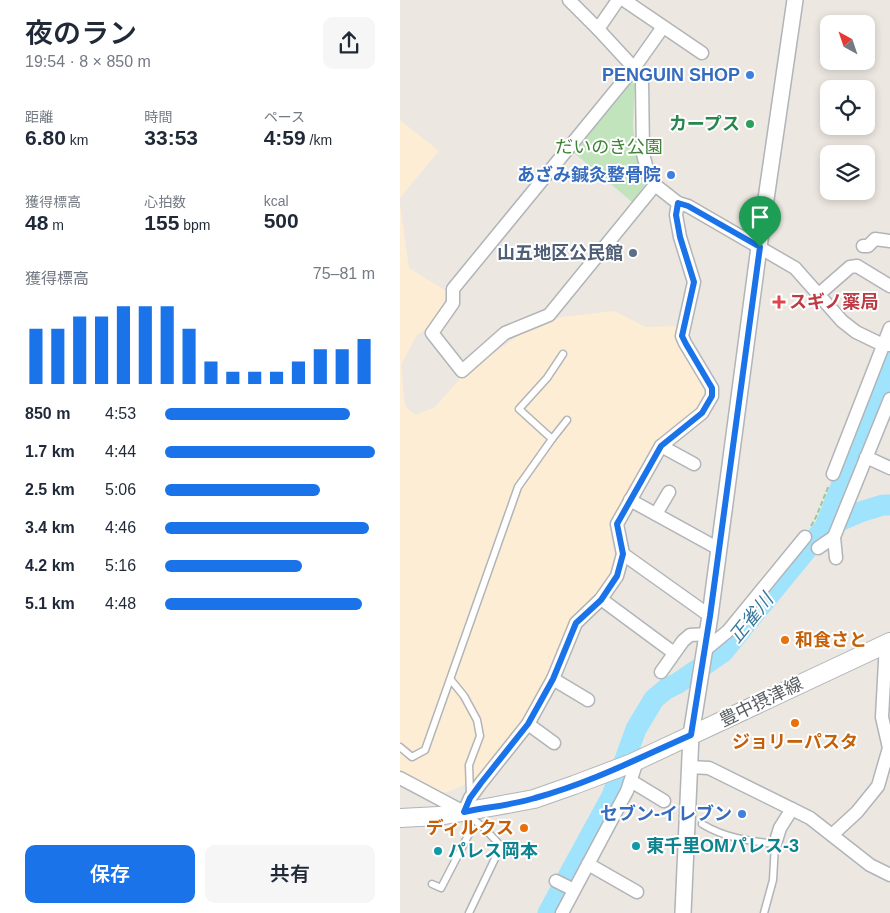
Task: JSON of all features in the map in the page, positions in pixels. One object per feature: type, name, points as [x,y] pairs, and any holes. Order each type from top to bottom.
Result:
[{"type":"main road","name":"豊中摂津線","points":[[400,818],[439,816],[467,805],[534,799],[608,773],[888,642]]},
{"type":"street","points":[[569,0],[634,68],[642,80],[643,154],[647,169],[656,185],[678,203],[688,206],[795,268],[842,320],[856,332],[888,345]]},
{"type":"street","points":[[598,29],[618,0]]},
{"type":"street","points":[[624,0],[702,53]]},
{"type":"street","points":[[683,913],[691,735],[708,634],[795,0]]},
{"type":"street","points":[[656,185],[549,315],[505,333],[462,371],[432,333],[454,303],[453,289],[634,68],[664,27]]},
{"type":"street","points":[[400,778],[467,805],[528,724],[553,679],[576,623],[601,600],[617,576],[623,554],[617,524],[661,446],[702,413],[712,396],[712,388],[682,336],[694,282],[680,237],[676,215],[678,203]]},
{"type":"street","points":[[863,246],[868,246],[875,239],[890,241]]},
{"type":"street","points":[[819,294],[850,267],[858,266],[890,286]]},
{"type":"street","points":[[833,474],[888,345],[890,328]]},
{"type":"street","points":[[836,558],[834,537],[866,457],[886,420],[890,399]]},
{"type":"street","points":[[661,446],[694,464]]},
{"type":"street","points":[[866,457],[890,468]]},
{"type":"street","points":[[656,514],[669,492]]},
{"type":"street","points":[[630,500],[719,549]]},
{"type":"street","points":[[705,650],[728,631],[805,537]]},
{"type":"street","points":[[818,548],[834,537]]},
{"type":"street","points":[[623,554],[710,616]]},
{"type":"street","points":[[601,600],[674,654]]},
{"type":"street","points":[[660,672],[690,635],[708,634]]},
{"type":"street","points":[[832,835],[884,787],[889,739],[882,717],[888,642]]},
{"type":"street","points":[[553,679],[588,700]]},
{"type":"street","points":[[528,724],[554,743]]},
{"type":"street","points":[[562,913],[628,791],[635,762]]},
{"type":"street","points":[[689,767],[709,768],[810,818],[870,864],[890,875]]},
{"type":"street","points":[[631,780],[664,801]]},
{"type":"street","points":[[775,844],[780,828],[792,809]]},
{"type":"street","points":[[588,864],[637,892]]},
{"type":"street","points":[[556,881],[574,890]]},
{"type":"lane","points":[[552,439],[519,409],[547,378],[563,354]]},
{"type":"lane","points":[[400,747],[412,756],[425,750],[518,487],[567,420]]},
{"type":"lane","points":[[432,884],[441,888],[470,832],[467,805],[469,765],[480,736],[477,720],[464,696],[451,680]]},
{"type":"lane","points":[[467,805],[484,828],[501,846],[469,913]]},
{"type":"lane","points":[[702,824],[715,832],[740,840],[775,844],[773,880],[764,913]]},
{"type":"path","points":[[805,537],[816,517],[833,474]]},
{"type":"shaded area","points":[[400,120],[439,151],[400,198]]},
{"type":"shaded area","points":[[400,204],[409,268],[448,292],[430,326],[417,335],[401,365],[405,406],[415,415],[435,407],[463,375],[519,335],[560,317],[614,311],[646,327],[677,326],[677,338],[705,385],[705,400],[694,412],[657,441],[613,517],[611,538],[616,558],[613,572],[598,594],[580,611],[565,632],[550,676],[518,729],[481,777],[448,792],[436,793],[400,771]]},
{"type":"green space","name":"だいのき公園","points":[[630,78],[635,85],[633,126],[636,155],[647,182],[632,202],[572,151]]},
{"type":"waterway","points":[[825,527],[890,362]]},
{"type":"waterway","name":"正雀川","points":[[548,913],[612,796],[636,729],[654,699],[666,689],[678,683],[723,652],[825,527],[860,512],[883,505],[890,505]]},
{"type":"place","name":"PENGUIN SHOP","points":[[750,75]]},
{"type":"place","name":"カープス","points":[[750,124]]},
{"type":"place","name":"あざみ鍼灸整骨院","points":[[671,175]]},
{"type":"place","name":"山五地区公民館","points":[[633,253]]},
{"type":"place","name":"スギノ薬局","points":[[779,302]]},
{"type":"place","name":"和食さと","points":[[785,640]]},
{"type":"place","name":"ジョリーパスタ","points":[[795,723]]},
{"type":"place","name":"セブン-イレブン","points":[[742,814]]},
{"type":"place","name":"ディルクス","points":[[524,828]]},
{"type":"place","name":"東千里OMパレス-3","points":[[636,846]]},
{"type":"place","name":"パレス岡本","points":[[438,851]]},
{"type":"route","points":[[678,203],[688,206],[760,247],[710,616],[691,735],[608,773],[534,799],[464,812],[470,798],[528,724],[553,679],[576,623],[601,600],[617,576],[623,554],[617,524],[661,446],[702,413],[712,396],[712,388],[682,336],[694,282],[680,237],[676,215],[678,203]]}]
